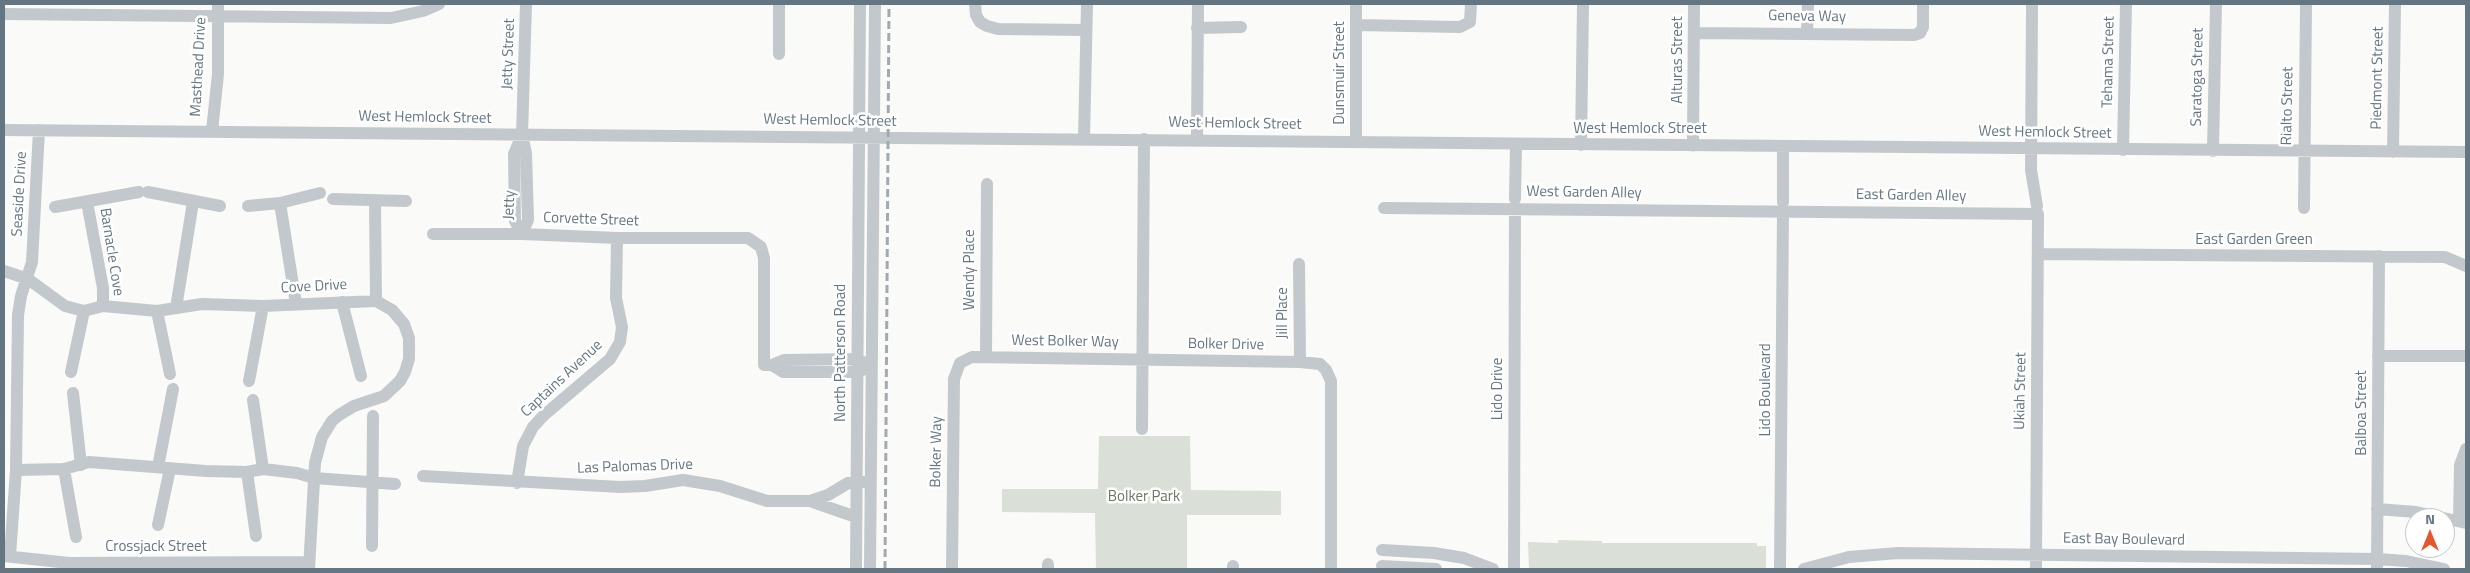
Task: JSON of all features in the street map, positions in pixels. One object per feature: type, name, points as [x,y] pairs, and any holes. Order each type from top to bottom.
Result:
[{"type":"street","points":[[336,17],[337,4]]},
{"type":"street","points":[[4,14],[100,9],[218,10],[336,17],[391,18],[423,11],[439,4]]},
{"type":"street","name":"Jetty Street","points":[[522,135],[526,4]]},
{"type":"street","points":[[779,4],[779,54]]},
{"type":"street","name":"North Patterson Road","points":[[856,569],[860,4]]},
{"type":"street","name":"North Patterson Road","points":[[870,569],[875,4]]},
{"type":"street","points":[[975,4],[976,15],[980,22],[998,29],[1086,30]]},
{"type":"street","points":[[1084,139],[1087,4]]},
{"type":"street","points":[[1197,140],[1198,4]]},
{"type":"street","name":"Dunsmuir Street","points":[[1356,4],[1356,142]]},
{"type":"street","points":[[1356,25],[1460,27],[1470,22],[1471,4]]},
{"type":"street","points":[[1581,145],[1583,4]]},
{"type":"street","name":"Alturas Street","points":[[1693,146],[1694,4]]},
{"type":"street","points":[[1807,33],[1808,4]]},
{"type":"street","name":"Geneva Way","points":[[1694,33],[1905,35],[1920,33],[1923,27],[1923,4]]},
{"type":"street","name":"Ukiah Street","points":[[2032,4],[2030,149],[2031,179],[2037,210],[2039,254],[2036,569]]},
{"type":"street","name":"Tehama Street","points":[[2124,150],[2126,4]]},
{"type":"street","name":"Saratoga Street","points":[[2213,150],[2216,4]]},
{"type":"street","name":"Rialto Street","points":[[2304,208],[2306,4]]},
{"type":"street","name":"Piedmont Street","points":[[2393,152],[2394,4]]},
{"type":"street","name":"Masthead Drive","points":[[212,132],[218,74],[218,10]]},
{"type":"street","points":[[1197,28],[1241,27]]},
{"type":"street","name":"West Hemlock Street","points":[[4,130],[2466,152]]},
{"type":"street","name":"Seaside Drive","points":[[7,556],[16,470],[18,316],[21,296],[32,262],[39,130]]},
{"type":"street","name":"Jetty","points":[[522,135],[526,153],[528,220],[522,234]]},
{"type":"street","points":[[1142,429],[1144,139]]},
{"type":"street","name":"Lido Drive","points":[[1514,569],[1516,144]]},
{"type":"street","name":"Lido Boulevard","points":[[1780,569],[1784,147]]},
{"type":"street","name":"Wendy Place","points":[[986,184],[986,357]]},
{"type":"street","points":[[55,206],[144,192],[220,206]]},
{"type":"street","points":[[248,206],[280,203],[320,193]]},
{"type":"street","points":[[333,199],[406,200]]},
{"type":"street","points":[[309,566],[314,478],[319,446],[332,421],[354,406],[384,396],[396,385],[405,372],[410,349],[406,328],[392,310],[376,301],[375,201]]},
{"type":"street","name":"Barnacle Cove","points":[[87,202],[103,288],[103,306]]},
{"type":"street","points":[[176,308],[193,202]]},
{"type":"street","points":[[280,203],[296,304]]},
{"type":"street","name":"West Garden Alley","points":[[1384,208],[1515,204],[1783,207]]},
{"type":"street","name":"East Garden Alley","points":[[1783,207],[2037,210]]},
{"type":"street","name":"Corvette Street","points":[[433,234],[522,234],[616,238],[748,238],[761,247],[764,258],[768,365],[783,372],[857,366]]},
{"type":"street","name":"Captains Avenue","points":[[517,483],[523,446],[532,427],[610,359],[620,342],[622,327],[616,298],[616,238]]},
{"type":"street","name":"East Garden Green","points":[[2039,254],[2445,257],[2466,266]]},
{"type":"street","name":"Balboa Street","points":[[2377,564],[2379,256]]},
{"type":"street","name":"Jill Place","points":[[1299,264],[1300,362]]},
{"type":"street","points":[[4,271],[28,278],[65,306],[84,311],[71,372]]},
{"type":"street","name":"Cove Drive","points":[[84,311],[103,306],[157,311],[202,304],[263,306],[376,301]]},
{"type":"street","points":[[342,302],[361,376]]},
{"type":"street","points":[[249,380],[263,306]]},
{"type":"street","points":[[157,311],[170,374]]},
{"type":"street","points":[[2378,356],[2466,356]]},
{"type":"street","name":"Bolker Way","points":[[952,569],[954,379],[960,363],[972,357],[986,357]]},
{"type":"street","name":"West Bolker Way","points":[[986,357],[1143,360]]},
{"type":"street","name":"Bolker Drive","points":[[1143,360],[1300,362],[1320,364],[1326,370],[1331,381],[1331,569]]},
{"type":"street","points":[[857,366],[872,366]]},
{"type":"street","points":[[158,525],[173,389]]},
{"type":"street","points":[[73,393],[81,465]]},
{"type":"street","points":[[253,400],[263,469]]},
{"type":"street","points":[[372,546],[373,416]]},
{"type":"street","points":[[2377,508],[2416,512],[2463,522],[2460,465],[2466,449]]},
{"type":"street","points":[[16,470],[64,469],[89,462],[246,472],[263,469],[297,473],[314,478],[395,484]]},
{"type":"street","points":[[64,469],[76,537]]},
{"type":"street","points":[[246,472],[256,536]]},
{"type":"street","name":"Las Palomas Drive","points":[[423,476],[517,483],[620,487],[645,486],[683,480],[720,486],[767,501],[810,501],[828,495],[848,483],[871,482]]},
{"type":"street","points":[[810,501],[856,517]]},
{"type":"street","points":[[1382,550],[1434,553],[1464,558],[1493,569]]},
{"type":"street","name":"East Bay Boulevard","points":[[1804,569],[1849,557],[1882,554],[2036,555],[2251,564],[2377,564],[2404,561],[2444,569]]},
{"type":"street","name":"Crossjack Street","points":[[7,556],[69,563],[309,566]]},
{"type":"street","points":[[1382,566],[1436,569]]},
{"type":"green space","name":"Bolker Park","points":[[1099,436],[1190,436],[1191,490],[1281,491],[1281,515],[1187,515],[1187,569],[1096,569],[1095,513],[1002,512],[1002,489],[1098,489]]},
{"type":"green space","points":[[1558,540],[1602,541],[1602,543],[1757,543],[1757,546],[1766,546],[1766,569],[1529,569],[1528,542],[1558,543]]},
{"type":"railway","points":[[885,569],[889,4]]}]
